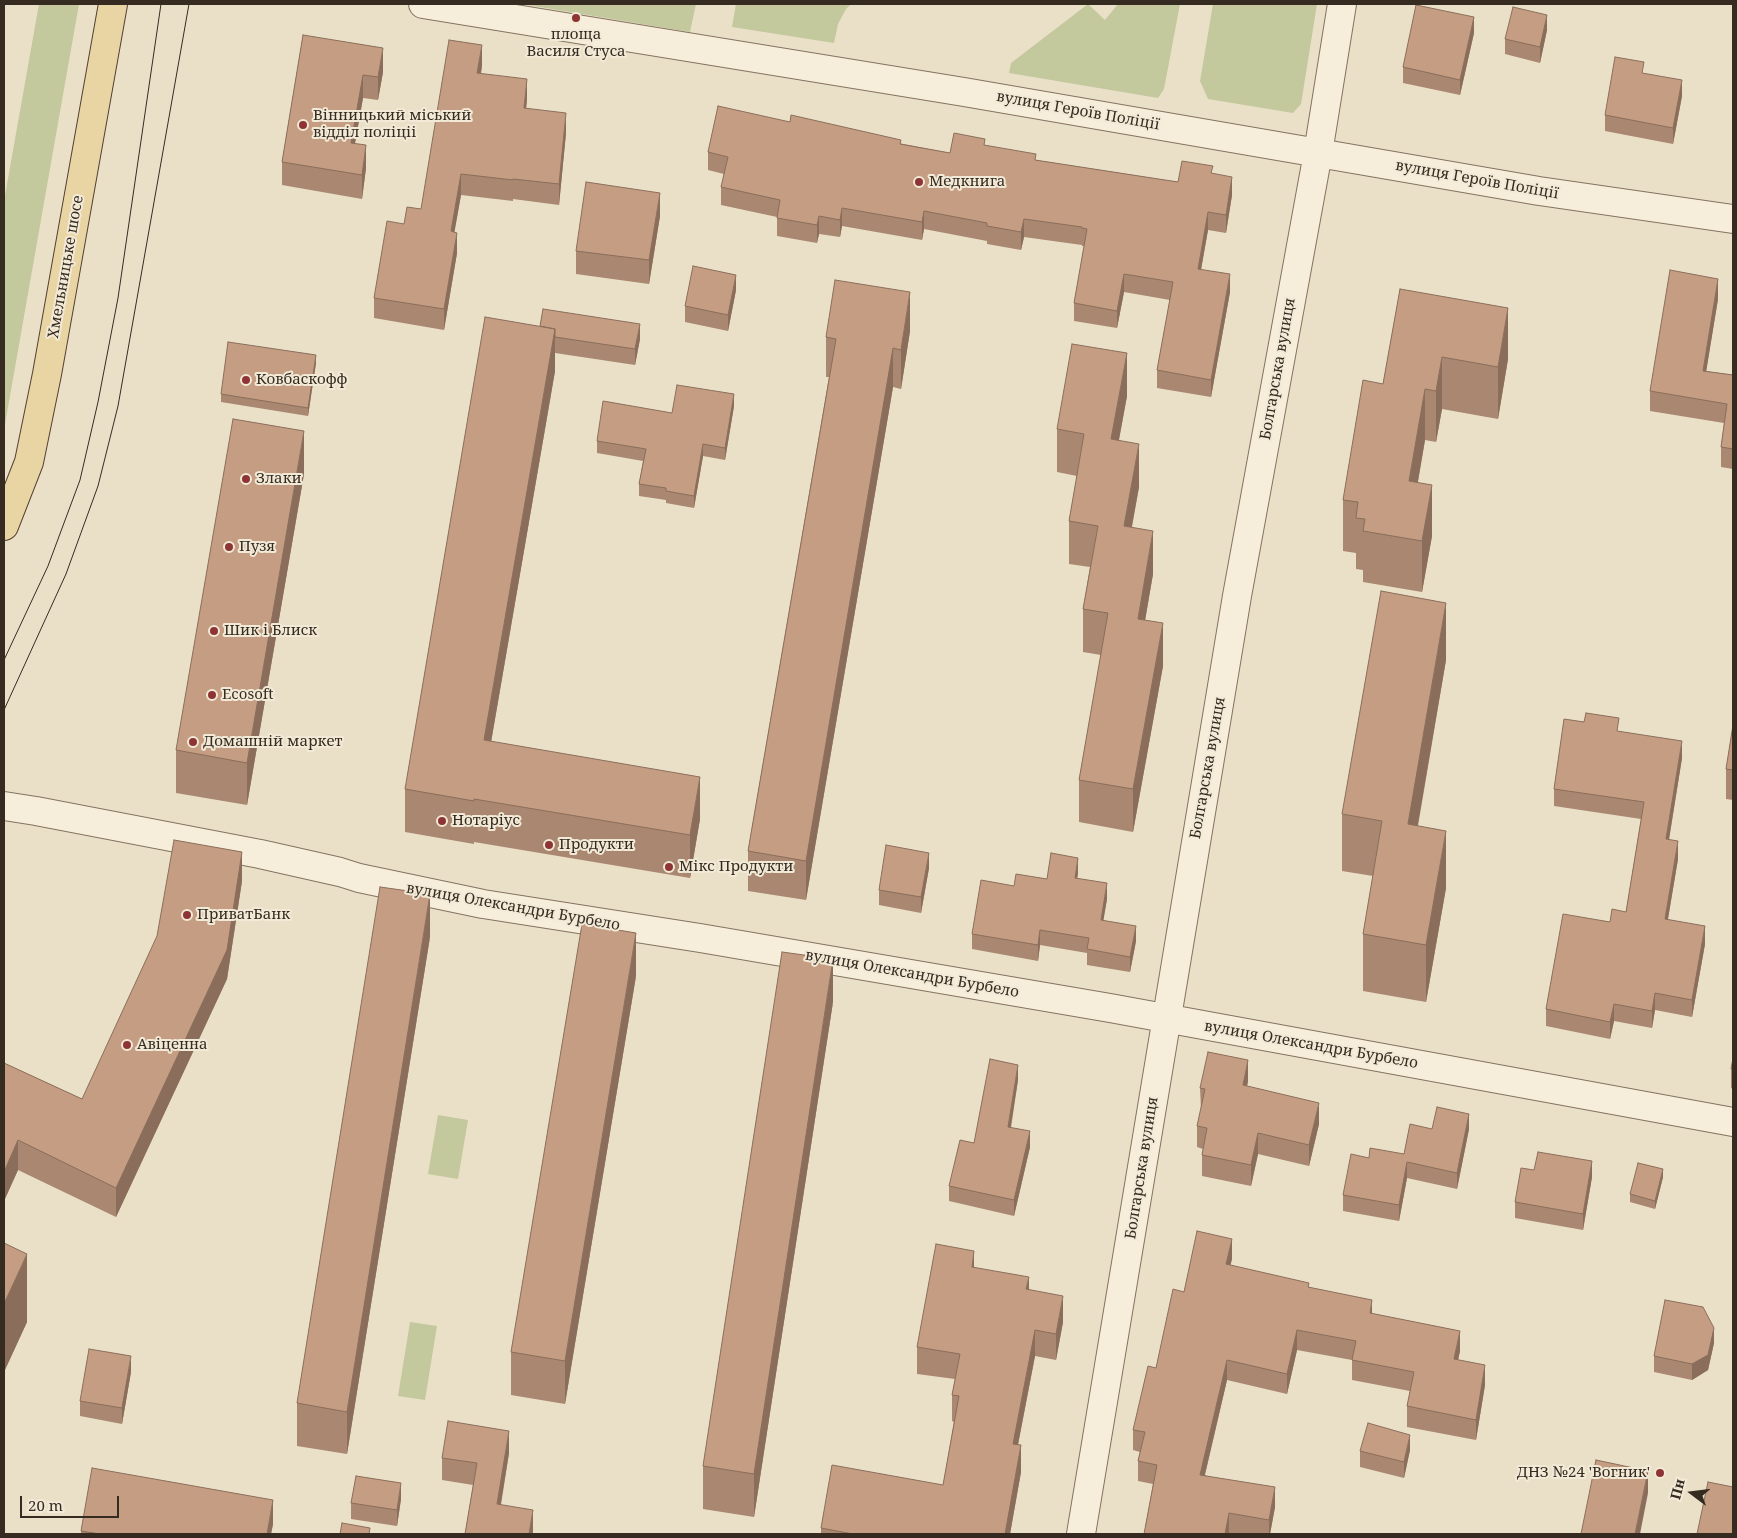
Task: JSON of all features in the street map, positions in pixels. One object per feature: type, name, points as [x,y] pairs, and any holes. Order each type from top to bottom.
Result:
[{"type":"main road","name":"Хмельницьке шосе","points":[[4,526],[29,462],[113,4]]},
{"type":"street","name":"вулиця Героїв Поліції","points":[[423,4],[964,92],[1539,190],[1733,219]]},
{"type":"street","name":"Болгарська вулиця","points":[[1081,1534],[1237,596],[1318,153],[1342,4]]},
{"type":"street","name":"вулиця Олександри Бурбело","points":[[4,806],[260,854],[359,878],[483,904],[700,938],[1166,1018],[1733,1122]]},
{"type":"green space","points":[[39,4],[79,4],[4,430],[4,201]]},
{"type":"green space","points":[[522,4],[696,4],[690,32]]},
{"type":"green space","points":[[736,4],[851,4],[838,24],[834,43],[732,27]]},
{"type":"green space","points":[[1088,4],[1105,20],[1118,4],[1180,4],[1164,89],[1158,98],[1009,73],[1011,63]]},
{"type":"green space","points":[[1213,4],[1317,4],[1301,104],[1293,113],[1208,99],[1200,81]]},
{"type":"green space","points":[[438,1115],[468,1120],[458,1179],[428,1174]]},
{"type":"green space","points":[[410,1322],[437,1326],[425,1400],[398,1396]]},
{"type":"building","points":[[1416,5],[1474,17],[1460,80],[1403,67]]},
{"type":"building","points":[[1513,7],[1547,15],[1540,47],[1505,39]]},
{"type":"building","points":[[303,35],[383,48],[378,77],[363,75],[351,143],[366,145],[362,175],[282,162]]},
{"type":"building","points":[[449,40],[482,45],[477,73],[527,79],[524,108],[566,113],[559,184],[461,174],[451,231],[457,233],[444,309],[374,298],[387,221],[404,224],[407,207],[421,209]]},
{"type":"building","points":[[1615,57],[1644,62],[1642,73],[1682,80],[1673,128],[1605,115]]},
{"type":"building","points":[[718,106],[790,122],[791,115],[901,140],[900,144],[950,153],[954,133],[985,139],[984,145],[1036,154],[1035,160],[1178,182],[1182,161],[1213,166],[1211,173],[1232,177],[1226,215],[1208,212],[1198,269],[1230,274],[1211,380],[1157,370],[1173,282],[1124,274],[1117,311],[1074,303],[1087,229],[1024,219],[1021,232],[987,226],[987,223],[924,211],[922,222],[842,208],[840,220],[819,216],[817,225],[777,218],[780,200],[721,187],[728,157],[708,152]]},
{"type":"building","points":[[586,182],[660,193],[649,260],[576,251]]},
{"type":"building","points":[[693,266],[736,275],[728,315],[685,306]]},
{"type":"building","points":[[1670,270],[1718,279],[1703,371],[1733,375],[1733,449],[1721,447],[1727,404],[1650,391]]},
{"type":"building","points":[[835,280],[910,292],[901,350],[893,348],[806,861],[748,851],[836,339],[826,337]]},
{"type":"building","points":[[1400,289],[1508,308],[1498,367],[1442,357],[1436,391],[1425,389],[1409,481],[1432,485],[1422,541],[1363,531],[1365,519],[1356,518],[1358,502],[1343,500],[1363,380],[1383,384]]},
{"type":"building","points":[[543,309],[640,324],[635,349],[555,337],[555,329],[540,326]]},
{"type":"building","points":[[485,317],[555,329],[484,740],[700,777],[690,835],[405,789]]},
{"type":"building","points":[[228,342],[316,355],[308,408],[221,394]]},
{"type":"building","points":[[1072,344],[1127,353],[1111,439],[1139,444],[1124,526],[1153,531],[1138,619],[1163,623],[1133,789],[1079,780],[1108,613],[1083,609],[1098,526],[1069,521],[1084,434],[1057,429]]},
{"type":"building","points":[[677,385],[734,394],[725,448],[703,444],[694,496],[666,491],[666,488],[639,484],[646,449],[597,441],[603,401],[672,413]]},
{"type":"building","points":[[233,419],[304,431],[247,763],[176,750]]},
{"type":"building","points":[[1381,591],[1446,603],[1408,824],[1446,831],[1426,945],[1363,934],[1382,821],[1342,814]]},
{"type":"building","points":[[1586,713],[1619,718],[1617,731],[1682,741],[1666,839],[1678,841],[1665,919],[1705,926],[1692,1000],[1655,993],[1652,1011],[1614,1004],[1610,1022],[1546,1009],[1563,914],[1610,922],[1612,909],[1626,912],[1644,802],[1554,789],[1564,719],[1584,722]]},
{"type":"building","points":[[1733,725],[1733,770],[1726,769]]},
{"type":"building","points":[[174,840],[242,852],[227,950],[116,1188],[18,1140],[4,1172],[4,1063],[82,1099],[157,936]]},
{"type":"building","points":[[886,845],[929,853],[921,897],[879,890]]},
{"type":"building","points":[[1051,853],[1078,858],[1075,878],[1107,883],[1101,920],[1136,926],[1130,957],[1087,949],[1089,938],[1040,930],[1038,945],[972,934],[981,880],[1014,886],[1016,874],[1047,879]]},
{"type":"building","points":[[380,887],[430,894],[347,1412],[297,1403]]},
{"type":"building","points":[[582,924],[636,933],[565,1361],[511,1352]]},
{"type":"building","points":[[782,952],[833,959],[754,1474],[703,1466]]},
{"type":"building","points":[[1208,1052],[1248,1060],[1243,1085],[1319,1103],[1309,1145],[1258,1133],[1251,1165],[1202,1155],[1207,1128],[1197,1126],[1205,1089],[1200,1088]]},
{"type":"building","points":[[990,1059],[1018,1065],[1008,1127],[1030,1131],[1014,1200],[949,1186],[960,1140],[974,1143]]},
{"type":"building","points":[[1437,1107],[1469,1114],[1457,1173],[1407,1162],[1399,1205],[1343,1195],[1351,1154],[1369,1158],[1370,1148],[1404,1154],[1410,1124],[1432,1129]]},
{"type":"building","points":[[1538,1152],[1592,1161],[1583,1214],[1515,1202],[1521,1168],[1534,1170]]},
{"type":"building","points":[[1638,1163],[1663,1169],[1655,1201],[1630,1194]]},
{"type":"building","points":[[1197,1231],[1232,1239],[1226,1264],[1309,1283],[1308,1287],[1372,1300],[1370,1313],[1460,1331],[1454,1359],[1485,1365],[1476,1420],[1407,1406],[1414,1372],[1352,1360],[1356,1341],[1297,1330],[1287,1374],[1227,1360],[1200,1475],[1275,1487],[1269,1520],[1229,1513],[1225,1534],[1144,1534],[1157,1465],[1138,1461],[1145,1432],[1133,1430],[1148,1366],[1156,1368],[1173,1289],[1184,1292]]},
{"type":"building","points":[[4,1243],[27,1254],[4,1304]]},
{"type":"building","points":[[936,1244],[974,1251],[972,1267],[1029,1277],[1026,1289],[1063,1296],[1056,1334],[1035,1330],[1013,1444],[1021,1445],[1005,1534],[853,1534],[821,1528],[832,1465],[943,1485],[959,1396],[952,1395],[960,1354],[917,1347]]},
{"type":"building","points":[[1665,1300],[1703,1307],[1714,1328],[1708,1355],[1692,1364],[1654,1356]]},
{"type":"building","points":[[89,1349],[131,1356],[122,1408],[80,1401]]},
{"type":"building","points":[[448,1421],[509,1431],[497,1504],[533,1510],[529,1534],[465,1534],[477,1463],[442,1458]]},
{"type":"building","points":[[1368,1423],[1410,1435],[1404,1462],[1360,1451]]},
{"type":"building","points":[[1596,1460],[1648,1471],[1635,1534],[1581,1534]]},
{"type":"building","points":[[92,1468],[273,1500],[267,1534],[100,1534],[81,1531]]},
{"type":"building","points":[[356,1476],[401,1483],[397,1510],[351,1503]]},
{"type":"building","points":[[1708,1482],[1733,1487],[1733,1534],[1697,1534]]},
{"type":"building","points":[[342,1523],[370,1528],[369,1534],[340,1534]]},
{"type":"tram line","points":[[4,660],[48,566],[80,480],[98,402],[118,298],[161,4]]},
{"type":"tram line","points":[[4,710],[66,574],[98,486],[118,406],[189,4]]},
{"type":"place","name":"площа Василя Стуса","points":[[576,18]]},
{"type":"place","name":"Вінницький міський відділ поліціі","points":[[303,125]]},
{"type":"place","name":"Медкнига","points":[[919,182]]},
{"type":"place","name":"Ковбаскофф","points":[[246,380]]},
{"type":"place","name":"Злаки","points":[[246,479]]},
{"type":"place","name":"Пузя","points":[[229,547]]},
{"type":"place","name":"Шик і Блиск","points":[[214,631]]},
{"type":"place","name":"Ecosoft","points":[[212,695]]},
{"type":"place","name":"Домашній маркет","points":[[193,742]]},
{"type":"place","name":"Нотаріус","points":[[442,821]]},
{"type":"place","name":"Продукти","points":[[549,845]]},
{"type":"place","name":"Мікс Продукти","points":[[669,867]]},
{"type":"place","name":"ПриватБанк","points":[[187,915]]},
{"type":"place","name":"Авіценна","points":[[127,1045]]},
{"type":"place","name":"ДНЗ №24 'Вогник'","points":[[1660,1473]]}]
